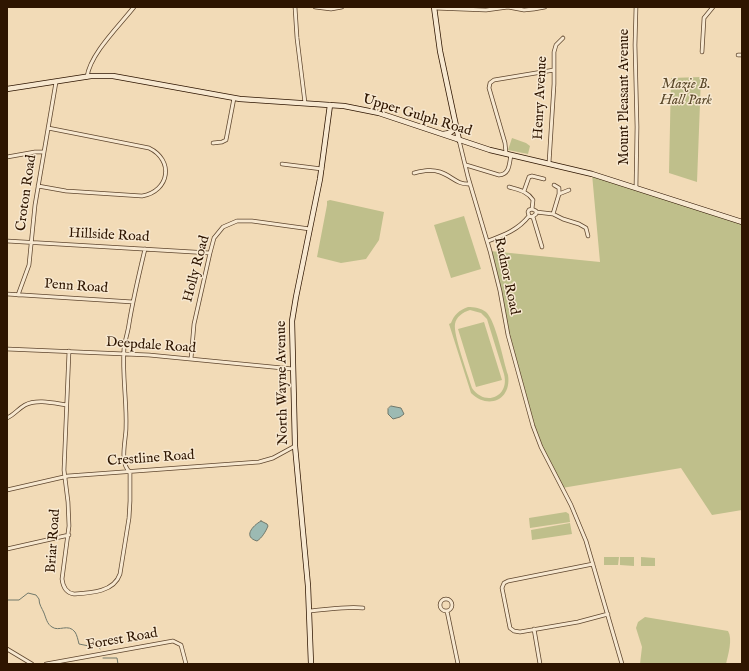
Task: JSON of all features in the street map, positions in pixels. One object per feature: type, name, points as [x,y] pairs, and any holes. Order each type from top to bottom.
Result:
[{"type":"street","points":[[87,77],[90,65],[98,51],[134,7]]},
{"type":"street","points":[[295,7],[296,32],[305,103]]},
{"type":"street","points":[[315,7],[331,9],[342,7]]},
{"type":"street","points":[[434,7],[486,10],[508,7],[524,10],[545,7]]},
{"type":"street","name":"Radnor Road","points":[[434,7],[440,51],[470,184],[488,241],[500,291],[508,335],[533,426],[541,447],[571,505],[586,540],[622,664]]},
{"type":"street","name":"Mount Pleasant Avenue","points":[[636,7],[635,45],[638,127],[636,187]]},
{"type":"street","points":[[702,52],[704,18],[713,7]]},
{"type":"street","name":"Henry Avenue","points":[[549,163],[554,52],[556,45],[563,38]]},
{"type":"street","points":[[466,165],[499,176],[508,172],[509,154],[489,88],[490,83],[494,80],[554,70]]},
{"type":"street","name":"Upper Gulph Road","points":[[7,89],[87,77],[124,77],[234,98],[330,105],[361,109],[379,113],[442,135],[636,187],[742,222]]},
{"type":"street","name":"Croton Road","points":[[18,295],[29,265],[38,186],[56,82]]},
{"type":"street","points":[[213,143],[226,140],[234,98]]},
{"type":"street","name":"North Wayne Avenue","points":[[311,664],[308,586],[296,446],[293,369],[293,312],[322,169],[330,105]]},
{"type":"street","points":[[442,135],[453,131],[455,120]]},
{"type":"street","points":[[38,186],[66,191],[142,196],[151,194],[158,189],[165,177],[166,167],[163,159],[158,153],[149,148],[48,128]]},
{"type":"street","points":[[7,158],[35,152],[44,152]]},
{"type":"street","points":[[282,164],[322,169]]},
{"type":"street","points":[[414,173],[427,170],[435,171],[442,173],[459,183],[470,184]]},
{"type":"street","points":[[524,192],[529,177],[532,176],[544,179]]},
{"type":"street","points":[[552,214],[559,194],[558,188],[554,185]]},
{"type":"street","points":[[488,241],[512,231],[524,222],[529,216],[528,211],[532,209],[533,200],[524,192],[509,187]]},
{"type":"street","points":[[559,194],[569,190]]},
{"type":"street","points":[[532,209],[536,212],[552,214],[583,226],[586,228],[588,236]]},
{"type":"street","points":[[536,212],[534,217],[542,247]]},
{"type":"street","points":[[529,216],[534,217]]},
{"type":"street","name":"Holly Road","points":[[191,359],[194,324],[210,253],[214,238],[218,231],[228,224],[237,221],[252,221],[310,229]]},
{"type":"street","name":"Hillside Road","points":[[7,241],[210,253]]},
{"type":"street","points":[[130,472],[126,469],[124,449],[126,428],[124,354],[133,302],[145,249]]},
{"type":"street","points":[[7,294],[18,295]]},
{"type":"street","name":"Penn Road","points":[[18,295],[133,302]]},
{"type":"street","name":"Deepdale Road","points":[[7,349],[124,354],[293,369]]},
{"type":"street","name":"Briar Road","points":[[69,351],[64,476],[68,502],[69,535],[62,573],[62,582],[65,589],[69,593],[77,594],[104,590],[114,585],[120,574],[129,518],[130,472]]},
{"type":"street","points":[[7,418],[30,403],[46,402],[66,405]]},
{"type":"street","name":"Crestline Road","points":[[7,490],[64,476],[259,462],[273,458],[296,446]]},
{"type":"street","points":[[7,549],[69,535]]},
{"type":"street","points":[[593,564],[504,583],[502,588],[510,628],[514,631],[534,629],[578,622],[608,614]]},
{"type":"street","points":[[309,611],[347,606],[363,608]]},
{"type":"street","points":[[446,611],[458,664]]},
{"type":"street","points":[[534,629],[540,664]]},
{"type":"street","name":"Forest Road","points":[[46,664],[173,641],[181,645],[186,664]]},
{"type":"street","points":[[7,649],[32,664]]},
{"type":"green space","name":"Mazie B. Hall Park","points":[[701,77],[697,182],[669,173],[671,78]]},
{"type":"green space","points":[[512,138],[530,146],[528,154],[508,150]]},
{"type":"green space","points":[[592,174],[742,222],[742,510],[712,515],[681,468],[562,488],[537,437],[508,335],[490,251],[600,262]]},
{"type":"green space","points":[[330,200],[384,212],[379,240],[366,259],[341,263],[317,257],[327,201]]},
{"type":"green space","points":[[464,216],[481,269],[451,278],[434,225]]},
{"type":"green space","points":[[468,307],[486,312],[490,317],[496,332],[508,375],[506,391],[503,396],[497,400],[485,401],[471,393],[449,324],[457,313]],"holes":[[[470,310],[481,313],[487,319],[504,374],[505,382],[500,394],[489,398],[477,394],[472,388],[458,345],[455,329],[456,321],[462,313]]]},
{"type":"green space","points":[[484,322],[502,380],[476,387],[458,329]]},
{"type":"green space","points":[[566,512],[569,514],[570,522],[530,528],[529,518]]},
{"type":"green space","points":[[570,523],[572,534],[532,540],[531,530]]},
{"type":"green space","points":[[604,557],[619,557],[618,565],[604,565]]},
{"type":"green space","points":[[620,557],[634,557],[634,566],[620,565]]},
{"type":"green space","points":[[641,557],[655,558],[655,566],[641,566]]},
{"type":"green space","points":[[645,617],[728,631],[730,643],[726,664],[640,664],[642,647],[636,628],[638,622]]},
{"type":"water","points":[[391,406],[401,408],[404,414],[393,419],[388,414],[388,409]]},
{"type":"water","points":[[261,521],[268,526],[264,534],[257,541],[250,537],[250,531]]},
{"type":"waterway","points":[[7,600],[19,600],[28,593],[36,595],[50,626],[58,629],[72,629],[76,633],[79,644],[89,646],[94,645],[98,646],[100,649]]},
{"type":"waterway","points":[[103,658],[117,658],[118,664]]}]
